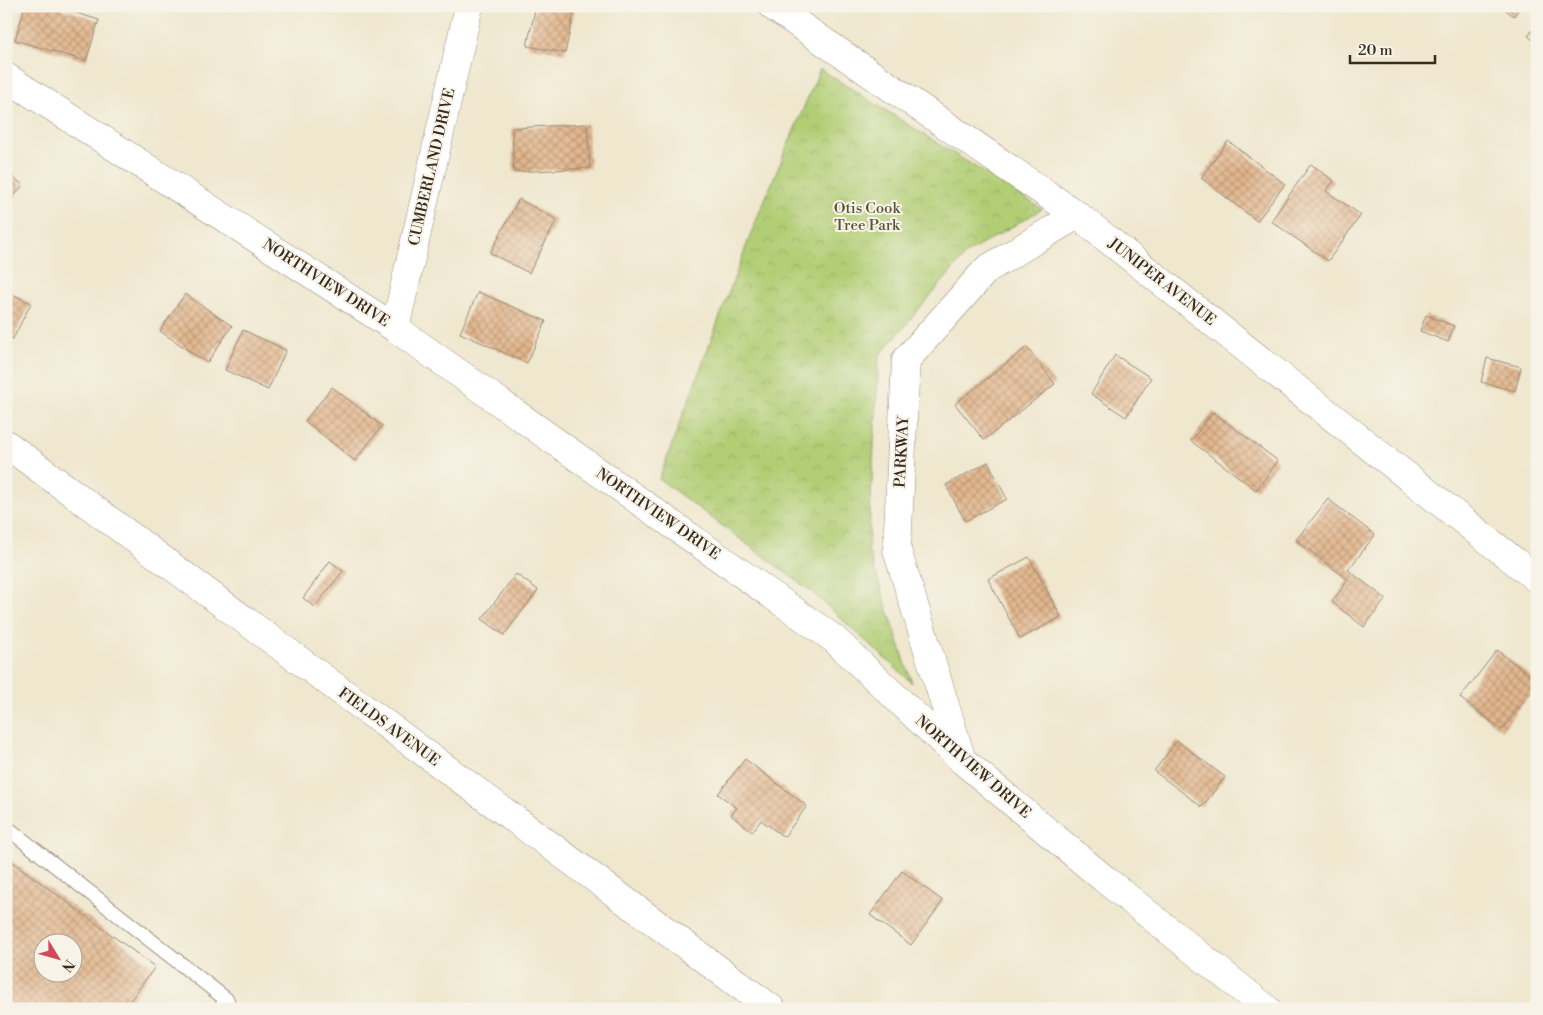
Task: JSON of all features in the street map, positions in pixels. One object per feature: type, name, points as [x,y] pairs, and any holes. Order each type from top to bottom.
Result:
[{"type":"street","name":"CUMBERLAND DRIVE","points":[[395,328],[469,6]]},
{"type":"street","name":"JUNIPER AVENUE","points":[[772,6],[1077,215],[1537,579]]},
{"type":"street","name":"NORTHVIEW DRIVE","points":[[6,77],[395,328],[834,638],[963,761],[1104,878],[1267,1009]]},
{"type":"street","name":"PARKWAY","points":[[963,761],[897,550],[906,360],[987,269],[1077,215]]},
{"type":"street","name":"FIELDS AVENUE","points":[[6,444],[772,1009]]},
{"type":"lane","points":[[6,826],[227,1000],[220,1009]]},
{"type":"green space","name":"Otis Cook Tree Park","points":[[820,69],[1042,209],[967,253],[879,356],[868,550],[912,683],[812,592],[659,479],[755,223]]},
{"type":"building","points":[[25,6],[54,6],[99,20],[86,61],[15,40]]},
{"type":"building","points":[[536,6],[566,6],[575,8],[565,53],[527,46]]},
{"type":"building","points":[[1500,6],[1521,6],[1514,16]]},
{"type":"building","points":[[1537,24],[1537,43],[1528,36]]},
{"type":"building","points":[[587,124],[590,168],[514,172],[512,128]]},
{"type":"building","points":[[1228,141],[1285,184],[1257,221],[1201,178]]},
{"type":"building","points":[[1311,164],[1334,181],[1326,191],[1361,215],[1328,261],[1271,221]]},
{"type":"building","points":[[6,172],[23,185],[6,206]]},
{"type":"building","points":[[519,199],[557,220],[529,273],[490,253]]},
{"type":"building","points":[[6,291],[31,303],[13,339],[6,336]]},
{"type":"building","points":[[478,292],[546,321],[527,363],[460,333]]},
{"type":"building","points":[[185,294],[232,326],[207,363],[160,331]]},
{"type":"building","points":[[1426,315],[1454,326],[1448,342],[1420,331]]},
{"type":"building","points":[[243,330],[286,350],[268,390],[225,370]]},
{"type":"building","points":[[1027,347],[1055,384],[984,440],[955,404]]},
{"type":"building","points":[[1115,355],[1151,378],[1126,417],[1091,394]]},
{"type":"building","points":[[1487,358],[1521,367],[1515,391],[1481,382]]},
{"type":"building","points":[[332,387],[382,426],[355,461],[305,421]]},
{"type":"building","points":[[1213,412],[1278,461],[1256,490],[1191,441]]},
{"type":"building","points":[[988,462],[1007,499],[965,521],[946,485]]},
{"type":"building","points":[[1328,499],[1375,535],[1348,570],[1386,599],[1364,627],[1332,602],[1348,580],[1296,540]]},
{"type":"building","points":[[1029,557],[1061,617],[1020,639],[988,579]]},
{"type":"building","points":[[330,561],[343,571],[315,607],[303,598]]},
{"type":"building","points":[[516,574],[538,590],[504,635],[482,619]]},
{"type":"building","points":[[1497,650],[1537,681],[1537,684],[1502,730],[1460,698]]},
{"type":"building","points":[[1177,741],[1225,777],[1202,807],[1154,771]]},
{"type":"building","points":[[745,759],[807,806],[784,837],[761,820],[752,832],[731,815],[737,808],[718,794]]},
{"type":"building","points":[[6,857],[155,967],[124,1009],[6,1009]]},
{"type":"building","points":[[902,871],[943,901],[911,945],[870,915]]}]
